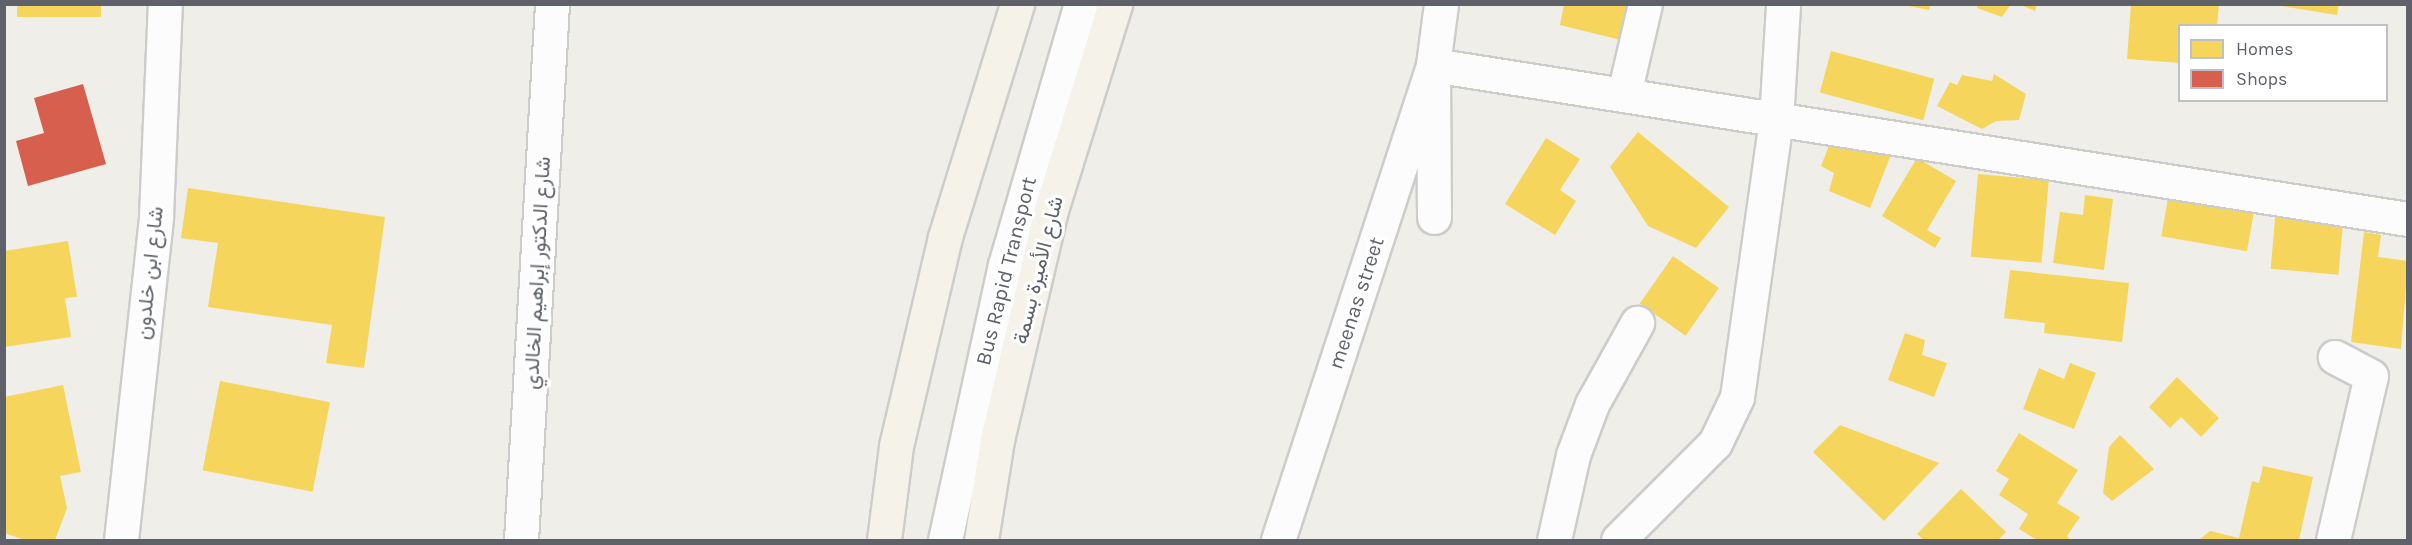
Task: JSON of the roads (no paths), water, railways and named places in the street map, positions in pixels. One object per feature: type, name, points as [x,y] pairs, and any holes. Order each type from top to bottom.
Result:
[{"type":"main road","points":[[884,540],[896,446],[945,237],[1017,4]]},
{"type":"main road","name":"شارع الأميرة بسمة","points":[[981,540],[997,440],[1051,210],[1115,4]]},
{"type":"street","name":"شارع ابن خلدون","points":[[121,540],[156,216],[165,4]]},
{"type":"street","name":"شارع الدكتور إبراهيم الخالدي","points":[[521,540],[552,4]]},
{"type":"street","name":"Bus Rapid Transport","points":[[945,540],[1005,266],[1081,4]]},
{"type":"street","points":[[1434,217],[1433,65],[1441,4]]},
{"type":"street","points":[[1624,94],[1645,4]]},
{"type":"street","points":[[1618,540],[1715,443],[1731,413],[1746,348],[1776,120],[1783,4]]},
{"type":"street","points":[[1433,65],[2408,219]]},
{"type":"street","name":"meenas street","points":[[1278,540],[1433,65]]},
{"type":"street","points":[[1554,540],[1573,455],[1592,404],[1637,323]]},
{"type":"street","points":[[2333,540],[2371,376],[2336,357]]}]
